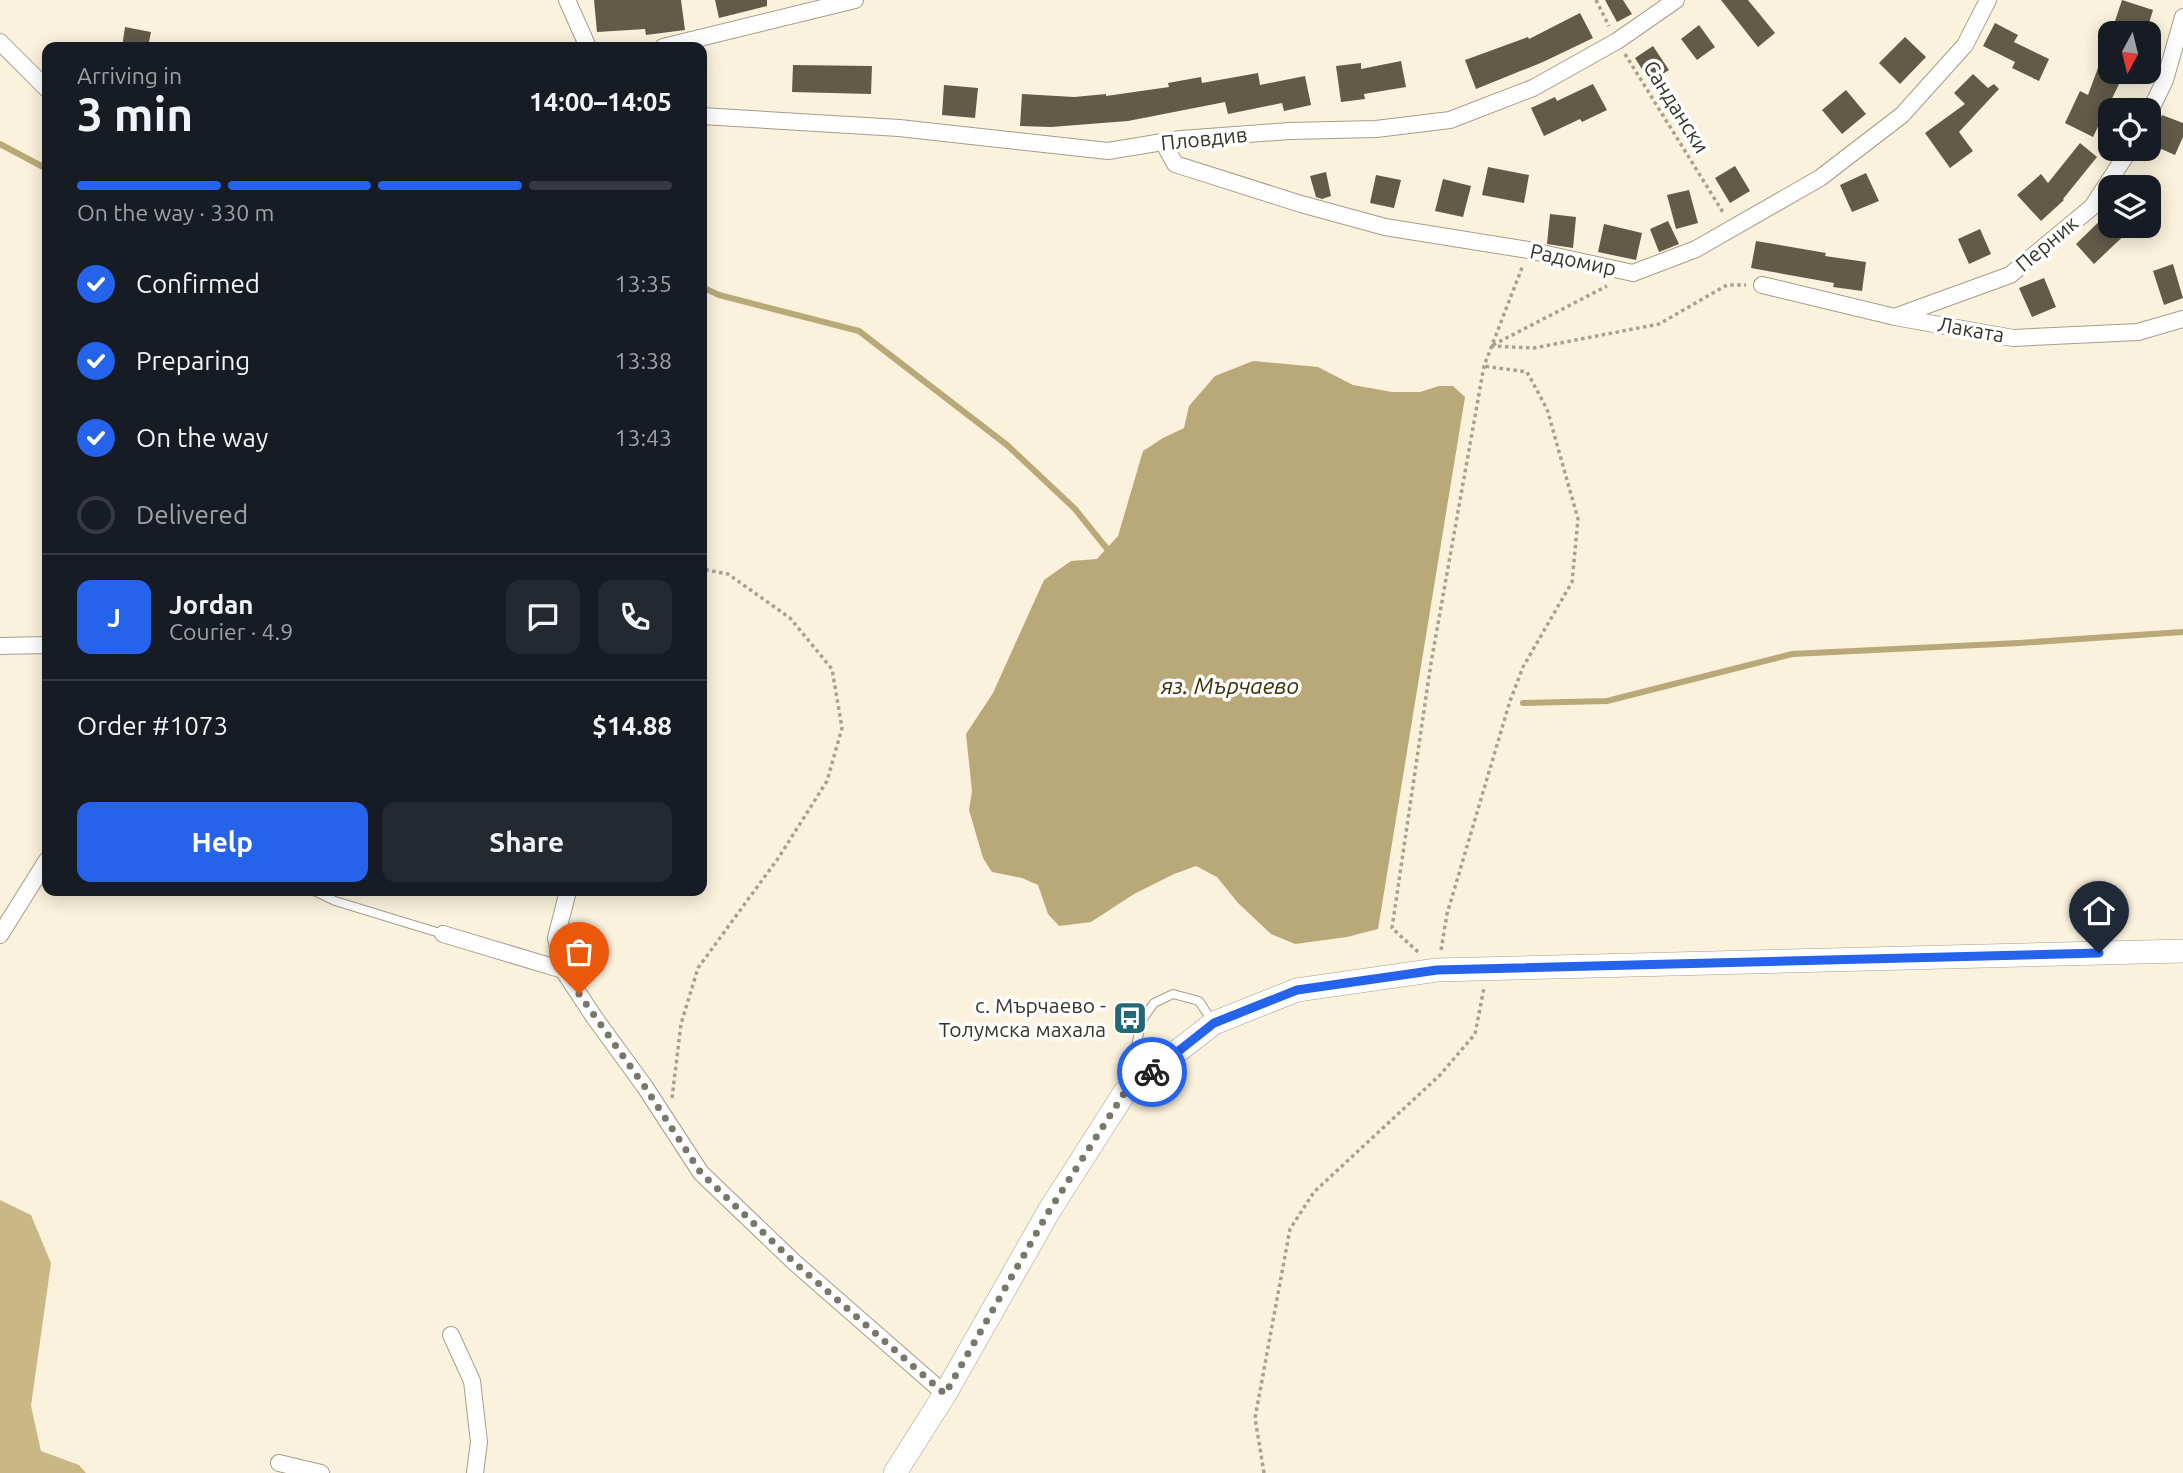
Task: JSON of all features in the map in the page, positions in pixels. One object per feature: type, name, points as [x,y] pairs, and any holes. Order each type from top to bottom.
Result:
[{"type":"street","points":[[567,0],[586,42]]},
{"type":"street","points":[[683,42],[855,0]]},
{"type":"street","name":"Пловдив","points":[[707,116],[899,128],[1108,151],[1181,139],[1289,131],[1376,129],[1450,120],[1533,88],[1617,41],[1676,0]]},
{"type":"street","name":"Радомир","points":[[1163,142],[1175,164],[1301,204],[1385,227],[1528,250],[1633,273],[1696,249],[1820,178],[1902,116],[1965,45],[1988,0]]},
{"type":"street","points":[[2156,98],[2165,80],[2183,17]]},
{"type":"street","points":[[0,42],[42,84]]},
{"type":"street","name":"Перник","points":[[1895,317],[2010,275],[2092,207],[2122,161]]},
{"type":"street","name":"Лаката","points":[[1762,285],[1895,317],[2013,338],[2138,332],[2183,319]]},
{"type":"street","points":[[0,646],[42,645]]},
{"type":"street","points":[[0,935],[42,868]]},
{"type":"street","points":[[567,896],[556,938],[564,971],[701,1173],[794,1262],[945,1394]]},
{"type":"street","points":[[443,934],[564,971]]},
{"type":"street","points":[[895,1473],[945,1394],[1049,1211],[1125,1092],[1214,1023],[1297,990],[1437,970],[2183,951]]},
{"type":"street","points":[[451,1335],[472,1381],[479,1442],[475,1473]]},
{"type":"street","points":[[279,1463],[321,1473]]},
{"type":"lane","points":[[324,896],[443,934]]},
{"type":"lane","points":[[1125,1092],[1142,1020],[1154,1003],[1173,994],[1199,1001],[1214,1023]]},
{"type":"path","name":"Сандански","points":[[1596,0],[1617,41],[1732,228]]},
{"type":"path","points":[[1437,970],[1392,928],[1431,663],[1484,366],[1528,250]]},
{"type":"path","points":[[1491,346],[1633,273]]},
{"type":"path","points":[[1491,346],[1534,348],[1659,324],[1727,285],[1762,285]]},
{"type":"path","points":[[1437,970],[1447,914],[1510,701],[1523,667],[1572,582],[1578,519],[1547,409],[1527,372],[1484,366]]},
{"type":"path","points":[[669,1124],[681,1024],[698,968],[779,858],[827,781],[842,728],[832,669],[790,618],[728,574],[707,570]]},
{"type":"path","points":[[1264,1473],[1255,1418],[1290,1229],[1314,1192],[1440,1075],[1475,1034],[1488,969]]},
{"type":"shaded area","points":[[0,1200],[31,1215],[51,1263],[31,1406],[41,1451],[79,1465],[86,1473],[0,1473]]},
{"type":"water","name":"яз. Мърчаево","points":[[1253,361],[1318,367],[1353,385],[1392,392],[1420,392],[1439,386],[1453,386],[1465,397],[1378,929],[1347,937],[1295,944],[1271,934],[1238,903],[1217,877],[1196,866],[1134,894],[1091,922],[1059,926],[1048,914],[1038,885],[1022,878],[992,872],[983,858],[969,810],[972,791],[966,734],[993,693],[1044,580],[1071,561],[1097,559],[1118,536],[1143,451],[1184,428],[1189,406],[1215,376]]},
{"type":"building","points":[[594,0],[681,0],[685,30],[646,35],[645,29],[597,32]]},
{"type":"building","points":[[715,0],[767,0],[767,6],[719,18]]},
{"type":"building","points":[[1605,0],[1623,0],[1632,14],[1617,22]]},
{"type":"building","points":[[1721,0],[1748,0],[1775,33],[1758,47]]},
{"type":"building","points":[[2122,0],[2153,10],[2150,21],[2115,21]]},
{"type":"building","points":[[1580,13],[1593,38],[1476,89],[1465,60],[1528,37],[1529,39]]},
{"type":"building","points":[[1995,23],[2018,35],[2014,42],[2049,59],[2039,81],[2012,68],[2015,62],[1983,46]]},
{"type":"building","points":[[1699,25],[1715,47],[1697,60],[1681,39]]},
{"type":"building","points":[[125,27],[151,32],[149,42],[123,42]]},
{"type":"building","points":[[1905,37],[1926,57],[1900,84],[1879,63]]},
{"type":"building","points":[[1653,46],[1669,70],[1650,82],[1635,58]]},
{"type":"building","points":[[1401,61],[1406,87],[1364,94],[1365,99],[1341,102],[1336,66],[1361,63],[1361,69]]},
{"type":"building","points":[[793,65],[872,66],[871,94],[792,92]]},
{"type":"building","points":[[2098,68],[2098,84],[2119,84],[2112,98],[2098,98],[2098,127],[2093,137],[2065,123],[2080,91],[2088,95]]},
{"type":"building","points":[[1258,73],[1260,85],[1305,76],[1311,105],[1284,111],[1282,103],[1228,114],[1225,102],[1128,121],[1051,127],[1020,126],[1022,94],[1106,96],[1169,87],[1168,83],[1201,77],[1202,83]]},
{"type":"building","points":[[1973,74],[1988,88],[1994,84],[1999,89],[1959,132],[1973,151],[1950,168],[1925,133],[1965,104],[1954,93]]},
{"type":"building","points":[[1593,84],[1607,110],[1544,136],[1531,108],[1555,97],[1557,101]]},
{"type":"building","points":[[944,85],[978,88],[975,118],[942,115]]},
{"type":"building","points":[[1846,90],[1866,114],[1842,134],[1822,110]]},
{"type":"building","points":[[2162,115],[2183,123],[2183,137],[2175,155],[2161,149]]},
{"type":"building","points":[[2080,143],[2097,157],[2064,200],[2041,221],[2017,195],[2041,174],[2048,183]]},
{"type":"building","points":[[1735,166],[1750,191],[1730,203],[1715,178]]},
{"type":"building","points":[[1488,167],[1529,175],[1524,203],[1482,195]]},
{"type":"building","points":[[1326,172],[1331,196],[1322,199],[1316,197],[1310,176]]},
{"type":"building","points":[[1866,173],[1879,201],[1852,212],[1840,185]]},
{"type":"building","points":[[1376,175],[1401,180],[1394,208],[1370,203]]},
{"type":"building","points":[[1443,179],[1471,186],[1463,217],[1435,211]]},
{"type":"building","points":[[1689,190],[1698,223],[1676,229],[1667,195]]},
{"type":"building","points":[[1550,214],[1576,217],[1573,248],[1547,244]]},
{"type":"building","points":[[1668,221],[1679,244],[1659,252],[1650,229]]},
{"type":"building","points":[[2098,223],[2098,238],[2121,238],[2094,264],[2076,244]]},
{"type":"building","points":[[1604,224],[1642,233],[1636,260],[1598,252]]},
{"type":"building","points":[[1980,229],[1991,254],[1969,264],[1958,239]]},
{"type":"building","points":[[1756,241],[1866,262],[1862,291],[1833,287],[1834,283],[1751,268]]},
{"type":"building","points":[[2173,264],[2183,298],[2164,305],[2153,271]]},
{"type":"building","points":[[2044,278],[2056,307],[2032,317],[2019,288]]},
{"type":"waterway","points":[[0,144],[42,166]]},
{"type":"waterway","points":[[707,289],[719,295],[859,331],[1007,445],[1075,509],[1112,555]]},
{"type":"waterway","points":[[1523,703],[1607,701],[1792,654],[2183,632]]},
{"type":"way so far","points":[[579,994],[645,1087],[701,1173],[794,1262],[945,1394],[1049,1211],[1125,1092],[1152,1072]]},
{"type":"place","name":"с. Мърчаево - Толумска махала","points":[[1130,1018]]},
{"type":"route","points":[[1152,1072],[1214,1023],[1297,990],[1437,970],[2099,953]]}]
